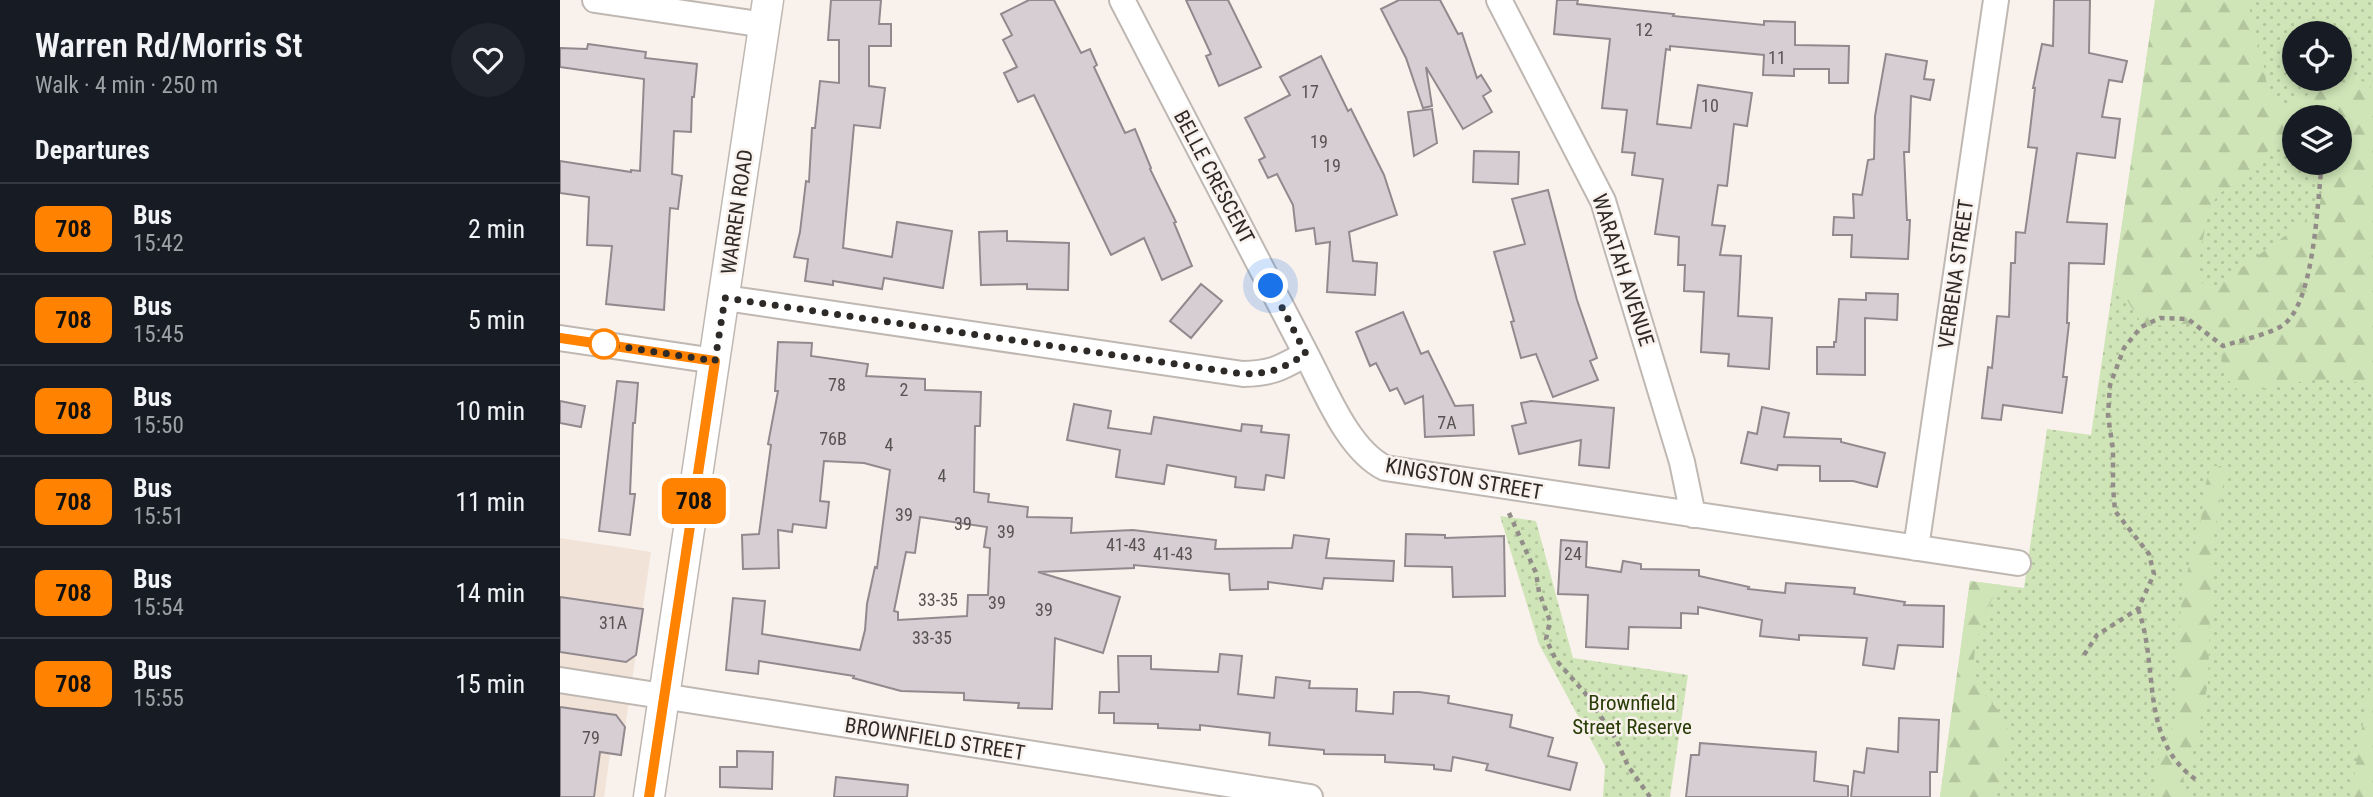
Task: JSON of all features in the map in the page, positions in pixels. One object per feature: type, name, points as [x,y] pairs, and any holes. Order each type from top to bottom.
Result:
[{"type":"street","points":[[595,0],[766,13]]},
{"type":"street","name":"BELLE CRESCENT","points":[[1122,0],[1306,354]]},
{"type":"street","name":"WARATAH AVENUE","points":[[1499,0],[1603,201],[1682,462],[1693,515]]},
{"type":"street","name":"VERBENA STREET","points":[[1916,548],[1996,0]]},
{"type":"street","name":"WARREN ROAD","points":[[649,797],[766,13]]},
{"type":"street","points":[[725,298],[1244,374],[1280,370],[1306,354]]},
{"type":"street","points":[[560,338],[715,361]]},
{"type":"street","name":"KINGSTON STREET","points":[[1306,354],[1358,448],[1374,463],[1385,468],[2018,563]]},
{"type":"street","name":"BROWNFIELD STREET","points":[[560,680],[1310,797]]},
{"type":"path","points":[[2084,655],[2097,635],[2138,609],[2154,574],[2148,554],[2115,511],[2113,449],[2108,416],[2110,385],[2124,348],[2141,327],[2160,318],[2188,319],[2223,346],[2281,327],[2296,312],[2308,278],[2321,175]]},
{"type":"path","points":[[1509,513],[1536,573],[1539,592],[1550,621],[1546,639],[1556,660],[1585,693],[1616,739],[1628,766],[1650,797]]},
{"type":"path","points":[[2138,609],[2145,628],[2151,682],[2165,745],[2182,770],[2198,781]]},
{"type":"shaded area","points":[[560,538],[651,552],[621,755],[610,754],[604,797],[560,797]]},
{"type":"green space","points":[[2155,0],[2373,0],[2373,797],[1940,797],[1970,581],[2024,588],[2047,429],[2091,435]]},
{"type":"green space","points":[[2155,0],[2250,0],[2250,15],[2268,92],[2276,102],[2287,104],[2315,91],[2352,91],[2352,77],[2373,90],[2373,389],[2358,383],[2326,379],[2243,392],[2230,383],[2226,376],[2218,335],[2186,324],[2148,326],[2140,321],[2114,279]],"holes":[[[2282,105],[2352,105],[2352,175],[2326,175],[2318,212],[2212,289],[2205,287],[2199,278],[2198,262],[2210,206],[2220,193],[2243,179],[2262,155],[2274,147],[2282,146]]]},
{"type":"green space","points":[[2212,466],[2221,466],[2225,474],[2212,546],[2208,683],[2196,740],[2183,776],[2187,797],[2161,797],[2156,788],[2156,767],[2175,716],[2182,597]]},
{"type":"green space","name":"Brownfield Street Reserve","points":[[1500,516],[1536,521],[1573,658],[1688,675],[1670,797],[1603,797],[1605,766],[1539,644]]},
{"type":"green space","points":[[1970,581],[2001,585],[1983,620],[1974,664],[1979,687],[1999,711],[2007,727],[2006,751],[1997,797],[1940,797]]},
{"type":"green space","points":[[2373,673],[2373,797],[2352,797],[2358,748]]},
{"type":"building","points":[[831,0],[881,0],[879,24],[891,24],[891,46],[869,46],[869,86],[885,88],[880,128],[854,125],[843,248],[892,257],[897,222],[952,231],[943,288],[884,278],[882,289],[833,281],[833,285],[805,281],[808,259],[794,257],[806,181],[809,182],[812,128],[815,128],[820,81],[839,83],[839,40],[828,40]]},
{"type":"building","points":[[1029,0],[1054,0],[1081,53],[1090,49],[1097,65],[1094,67],[1125,133],[1135,129],[1150,169],[1176,222],[1174,223],[1192,266],[1162,280],[1144,238],[1111,255],[1034,95],[1018,102],[1004,73],[1017,67],[1003,40],[1012,35],[1001,14]]},
{"type":"building","points":[[1186,0],[1228,0],[1261,67],[1219,86],[1206,56],[1211,54]]},
{"type":"building","points":[[1399,0],[1440,0],[1458,34],[1462,33],[1477,78],[1481,75],[1491,91],[1483,96],[1492,112],[1463,129],[1426,67],[1432,106],[1423,108],[1406,58],[1381,9]]},
{"type":"building","points":[[1557,0],[1578,0],[1577,4],[1764,25],[1764,21],[1795,22],[1795,45],[1849,46],[1848,83],[1829,83],[1829,69],[1794,69],[1794,76],[1763,75],[1764,55],[1670,46],[1670,50],[1666,49],[1657,124],[1691,128],[1698,85],[1752,93],[1747,126],[1734,124],[1727,186],[1718,185],[1712,225],[1725,226],[1720,255],[1741,256],[1738,316],[1772,318],[1769,369],[1728,366],[1729,354],[1701,352],[1704,292],[1684,291],[1685,265],[1678,265],[1679,237],[1655,234],[1663,179],[1632,175],[1635,153],[1622,152],[1627,110],[1602,108],[1610,39],[1554,34]]},
{"type":"building","points":[[2054,0],[2090,0],[2089,53],[2127,61],[2122,82],[2109,80],[2102,117],[2120,119],[2115,158],[2077,153],[2067,222],[2107,224],[2104,264],[2069,263],[2069,323],[2063,377],[2067,377],[2062,413],[2003,405],[2001,420],[1982,418],[1988,367],[1992,368],[1997,316],[2009,317],[2011,263],[2015,263],[2016,232],[2025,233],[2037,148],[2028,147],[2033,88],[2042,44],[2053,46]]},
{"type":"building","points":[[588,44],[646,52],[645,58],[697,64],[691,132],[674,131],[672,174],[682,176],[678,209],[670,208],[664,310],[606,304],[612,246],[587,245],[589,197],[560,193],[560,161],[631,172],[640,171],[644,79],[560,67],[560,48],[587,49]]},
{"type":"building","points":[[1886,54],[1927,61],[1924,79],[1934,80],[1930,100],[1911,96],[1909,152],[1904,152],[1907,220],[1910,220],[1908,259],[1851,257],[1852,235],[1833,235],[1834,217],[1854,218],[1853,194],[1862,195],[1868,160],[1874,159],[1875,116]]},
{"type":"building","points":[[1321,56],[1384,175],[1397,215],[1349,232],[1353,261],[1377,263],[1375,295],[1327,292],[1330,242],[1316,244],[1314,228],[1296,231],[1293,205],[1277,174],[1268,178],[1259,160],[1265,157],[1245,118],[1290,95],[1280,77]]},
{"type":"building","points":[[1432,109],[1437,143],[1414,156],[1408,112]]},
{"type":"building","points":[[1474,151],[1519,152],[1518,184],[1473,182]]},
{"type":"building","points":[[1548,190],[1577,300],[1597,358],[1590,361],[1598,380],[1553,397],[1536,354],[1521,358],[1511,322],[1514,321],[1494,252],[1525,244],[1512,199]]},
{"type":"building","points":[[1007,231],[1007,241],[1069,243],[1068,290],[1027,289],[1027,284],[981,285],[979,232]]},
{"type":"building","points":[[1201,284],[1222,301],[1191,338],[1170,321]]},
{"type":"building","points":[[1866,293],[1898,294],[1897,320],[1865,318],[1865,375],[1817,374],[1817,347],[1834,347],[1836,342],[1839,299],[1866,300]]},
{"type":"building","points":[[1403,312],[1421,354],[1428,351],[1455,406],[1473,405],[1474,435],[1425,437],[1423,396],[1405,404],[1397,388],[1390,391],[1376,363],[1370,366],[1356,332]]},
{"type":"building","points":[[778,342],[812,343],[811,356],[868,364],[866,376],[925,379],[925,390],[981,392],[980,426],[975,426],[974,492],[989,494],[988,502],[1028,507],[1027,517],[1072,518],[1071,533],[1133,530],[1216,540],[1215,549],[1292,548],[1294,535],[1329,539],[1326,558],[1394,561],[1393,581],[1324,578],[1322,589],[1268,582],[1268,589],[1230,590],[1229,574],[1134,565],[1134,568],[1038,572],[1120,597],[1103,653],[1055,638],[1052,709],[1018,708],[1019,703],[964,700],[964,693],[901,691],[853,678],[854,676],[759,661],[758,674],[726,670],[733,598],[765,601],[762,634],[860,650],[867,604],[875,567],[877,568],[890,470],[864,463],[824,461],[820,501],[829,502],[826,528],[793,524],[792,532],[778,530],[779,568],[743,569],[742,535],[759,534],[771,445],[768,444],[778,391],[775,391]],"holes":[[[920,517],[987,527],[984,547],[990,548],[988,595],[968,595],[967,616],[898,620],[898,612],[894,611],[906,552],[915,553]]]},
{"type":"building","points":[[617,381],[638,383],[633,423],[630,494],[635,494],[630,535],[599,531]]},
{"type":"building","points":[[560,401],[585,406],[581,427],[560,423]]},
{"type":"building","points":[[1531,401],[1614,408],[1609,468],[1579,465],[1581,440],[1519,454],[1512,426],[1526,423],[1521,403]]},
{"type":"building","points":[[1074,404],[1111,411],[1108,428],[1151,434],[1154,417],[1241,431],[1242,424],[1262,426],[1261,432],[1289,435],[1284,478],[1266,475],[1264,490],[1235,487],[1236,477],[1167,465],[1164,484],[1116,477],[1120,450],[1067,440]]},
{"type":"building","points":[[1762,407],[1789,413],[1784,437],[1841,439],[1841,442],[1885,453],[1877,487],[1853,481],[1820,481],[1820,466],[1778,465],[1777,470],[1741,463],[1748,432],[1757,434]]},
{"type":"building","points":[[1406,534],[1445,535],[1445,538],[1504,536],[1505,596],[1453,597],[1452,567],[1405,566]]},
{"type":"building","points":[[1561,540],[1587,542],[1586,567],[1621,572],[1623,561],[1641,564],[1641,569],[1699,570],[1699,576],[1749,587],[1748,589],[1785,593],[1786,583],[1855,588],[1854,594],[1905,602],[1904,605],[1944,606],[1943,647],[1898,645],[1894,669],[1863,665],[1867,638],[1799,635],[1799,640],[1760,636],[1762,620],[1698,607],[1698,614],[1681,613],[1681,628],[1629,627],[1628,649],[1586,647],[1588,595],[1558,594]]},
{"type":"building","points":[[560,597],[643,609],[636,655],[626,662],[560,652]]},
{"type":"building","points":[[1220,654],[1242,656],[1238,694],[1274,698],[1276,677],[1310,681],[1309,688],[1357,689],[1356,711],[1393,714],[1394,692],[1419,692],[1449,696],[1448,703],[1512,715],[1510,727],[1553,738],[1548,756],[1577,763],[1570,790],[1486,770],[1488,764],[1453,757],[1451,771],[1434,769],[1434,765],[1385,762],[1385,755],[1324,754],[1324,750],[1269,745],[1270,733],[1200,725],[1200,730],[1158,728],[1158,724],[1114,723],[1114,713],[1099,713],[1100,692],[1119,692],[1118,656],[1151,656],[1151,669],[1218,672]]},
{"type":"building","points":[[560,707],[616,715],[625,727],[621,755],[600,752],[594,797],[560,797]]},
{"type":"building","points":[[1899,718],[1939,720],[1937,772],[1930,772],[1930,797],[1851,797],[1854,771],[1864,773],[1867,748],[1898,752]]},
{"type":"building","points":[[1700,743],[1816,752],[1814,781],[1848,786],[1848,797],[1686,797],[1691,755],[1699,755]]},
{"type":"building","points":[[737,751],[773,752],[772,789],[720,787],[720,767],[737,767]]},
{"type":"building","points":[[836,777],[908,785],[907,797],[834,797]]},
{"type":"bus line","name":"708","points":[[560,338],[715,361],[649,797]]},
{"type":"route","points":[[604,344],[715,361],[725,298],[1244,374],[1266,373],[1280,370],[1306,354],[1271,286]]}]
